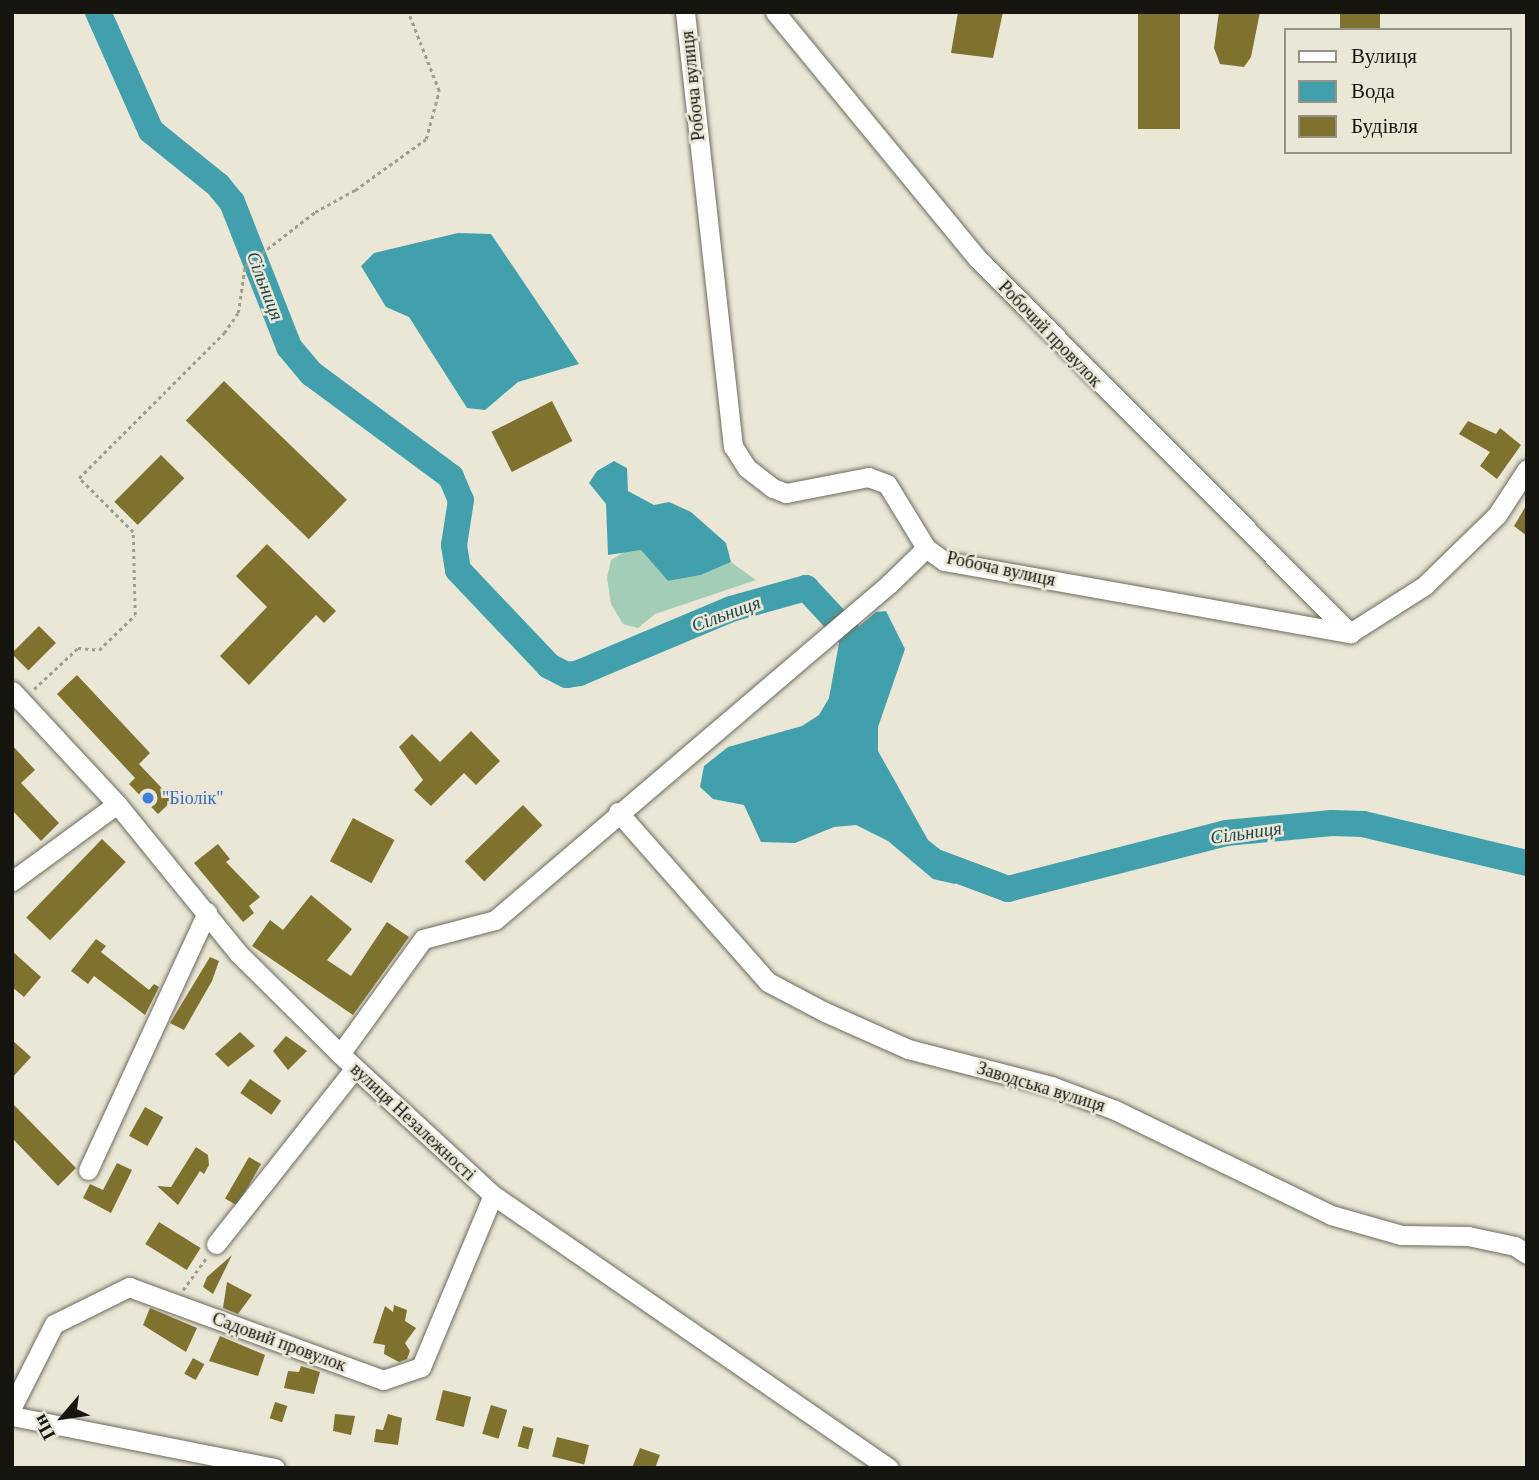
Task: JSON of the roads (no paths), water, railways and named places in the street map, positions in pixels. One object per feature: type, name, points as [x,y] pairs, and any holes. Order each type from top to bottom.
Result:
[{"type":"street","name":"Робоча вулиця","points":[[685,12],[733,446],[747,468],[786,493],[868,477],[887,484],[926,548],[944,561],[1350,633]]},
{"type":"street","name":"Робочий провулок","points":[[775,12],[978,260],[1350,633]]},
{"type":"street","points":[[1350,633],[1424,586],[1497,515],[1527,469]]},
{"type":"street","points":[[340,1054],[423,939],[495,920],[828,637],[926,548]]},
{"type":"street","name":"вулиця Незалежності","points":[[17,695],[117,804],[239,954],[340,1054],[493,1195],[889,1468]]},
{"type":"street","points":[[12,881],[117,804]]},
{"type":"street","name":"Заводська вулиця","points":[[618,813],[768,982],[825,1012],[908,1049],[1051,1086],[1115,1110],[1331,1215],[1401,1235],[1468,1236],[1515,1246],[1527,1254]]},
{"type":"street","points":[[88,1170],[207,912]]},
{"type":"street","points":[[216,1244],[355,1068]]},
{"type":"street","name":"Садовий провулок","points":[[12,1407],[54,1324],[129,1287],[383,1380],[421,1367],[493,1195]]},
{"type":"street","points":[[12,1416],[275,1468]]},
{"type":"water","points":[[458,233],[491,234],[579,364],[518,382],[485,410],[467,408],[409,317],[386,307],[361,266],[374,253]]},
{"type":"water","points":[[614,461],[627,468],[628,491],[654,505],[669,502],[691,512],[726,543],[731,562],[701,575],[668,581],[641,550],[608,555],[606,504],[589,483],[597,471]]},
{"type":"water","points":[[886,611],[905,649],[878,727],[878,751],[928,840],[966,870],[955,884],[933,879],[888,841],[856,825],[834,827],[795,843],[761,842],[744,805],[713,799],[700,787],[704,766],[728,747],[802,726],[819,715],[829,698],[839,643],[876,612]]},
{"type":"waterway","name":"Сільниця","points":[[98,12],[151,131],[218,185],[232,202],[289,347],[312,374],[451,477],[461,500],[454,545],[458,570],[549,666],[567,675],[579,673],[731,609],[806,588],[860,646],[864,666]]},
{"type":"waterway","name":"Сільниця","points":[[933,861],[1008,889],[1226,833],[1332,823],[1363,824],[1527,863]]},
{"type":"place","name":"\"Біолік\"","points":[[148,798]]}]
